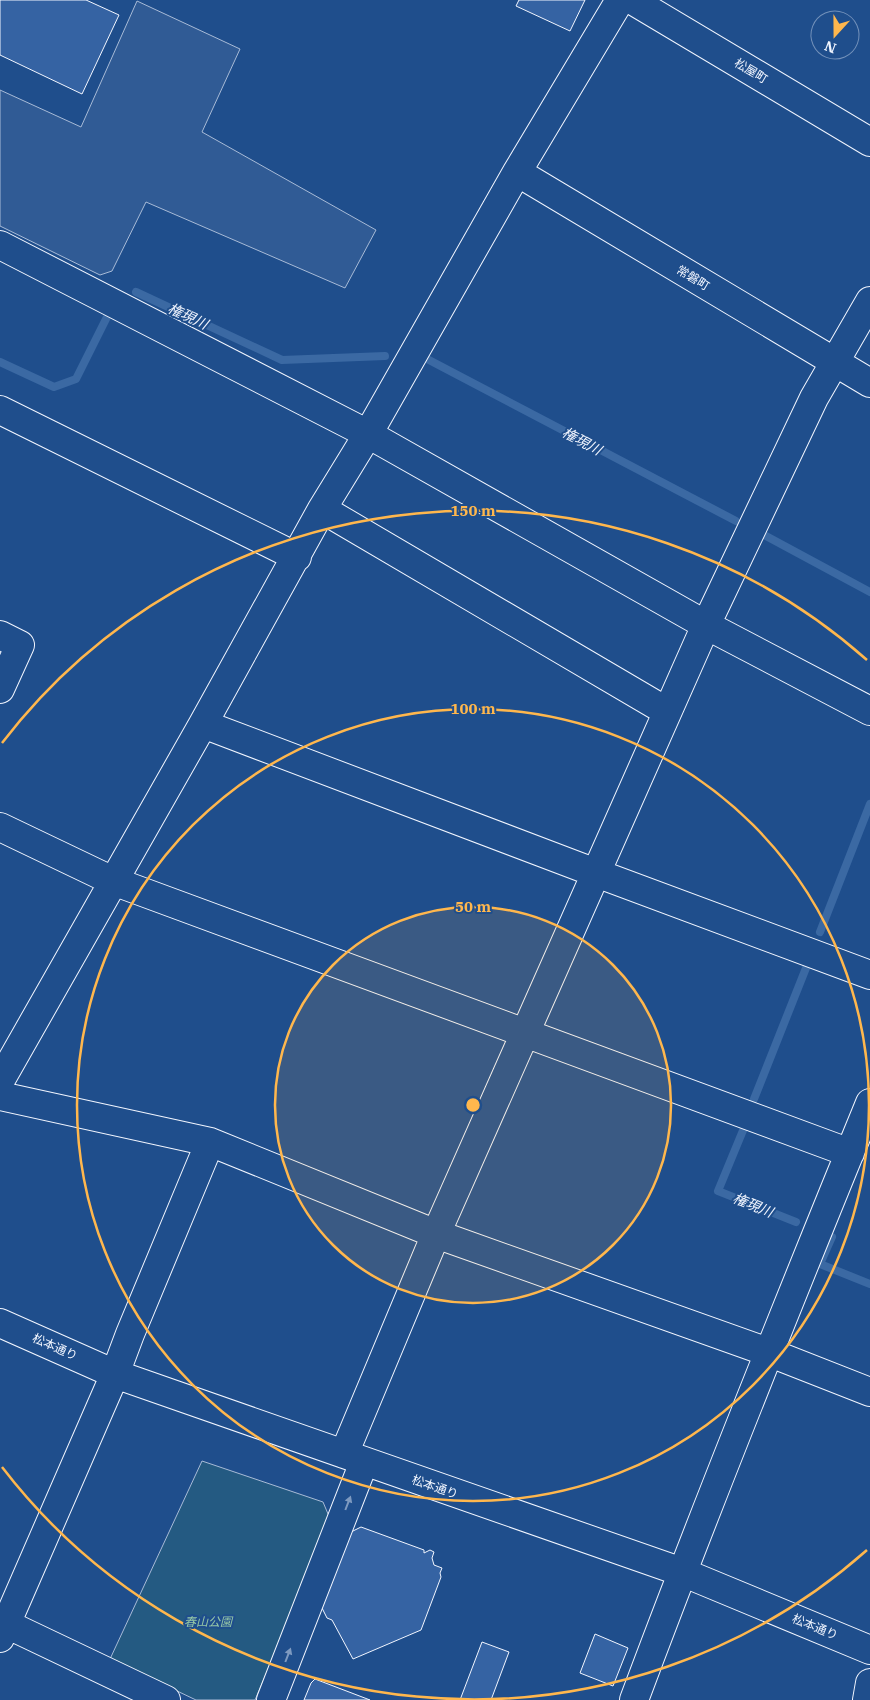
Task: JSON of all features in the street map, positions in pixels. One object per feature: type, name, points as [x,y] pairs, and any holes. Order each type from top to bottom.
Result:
[{"type":"street","points":[[0,1081],[203,724],[322,509],[368,434],[516,172],[620,0]]},
{"type":"street","name":"松屋町","points":[[632,0],[870,142]]},
{"type":"street","name":"常磐町","points":[[516,172],[870,383]]},
{"type":"street","points":[[0,244],[368,434],[706,625],[870,711]]},
{"type":"street","points":[[271,1700],[354,1458],[436,1234],[666,711],[706,625],[814,398],[870,302]]},
{"type":"street","points":[[0,410],[297,557]]},
{"type":"street","points":[[322,509],[666,711]]},
{"type":"street","points":[[0,635],[20,645],[0,689]]},
{"type":"street","points":[[203,724],[596,873],[870,974]]},
{"type":"street","points":[[0,827],[112,881],[850,1153]]},
{"type":"street","points":[[0,1096],[210,1142],[436,1234],[768,1352],[870,1392]]},
{"type":"street","points":[[634,1700],[768,1352],[870,1103]]},
{"type":"street","points":[[166,1700],[2,1628],[115,1374],[210,1142]]},
{"type":"street","name":"松本通り","points":[[0,1323],[115,1374],[682,1572],[870,1650]]},
{"type":"street","points":[[867,1700],[870,1683]]},
{"type":"green space","name":"春山公園","points":[[202,1461],[323,1502],[331,1521],[255,1700],[196,1700],[110,1659]]},
{"type":"shaded area","points":[[137,1],[240,49],[202,132],[376,230],[345,288],[146,202],[112,271],[100,275],[0,226],[0,90],[81,127]]},
{"type":"building","points":[[0,0],[86,0],[119,15],[82,94],[0,55]]},
{"type":"building","points":[[519,0],[585,0],[570,31],[516,6]]},
{"type":"building","points":[[361,1527],[424,1550],[424,1553],[430,1550],[434,1552],[432,1558],[434,1565],[442,1568],[441,1577],[421,1630],[353,1659],[332,1620],[327,1618],[321,1606],[347,1534]]},
{"type":"building","points":[[595,1634],[628,1648],[613,1686],[580,1673]]},
{"type":"building","points":[[482,1642],[509,1652],[491,1700],[460,1700]]},
{"type":"building","points":[[315,1679],[370,1700],[304,1700],[311,1683]]},
{"type":"waterway","name":"権現川","points":[[136,292],[282,360],[385,356]]},
{"type":"waterway","points":[[0,362],[54,387],[76,379],[107,317]]},
{"type":"waterway","name":"権現川","points":[[429,360],[736,521]]},
{"type":"waterway","name":"権現川","points":[[766,536],[870,592]]},
{"type":"waterway","name":"権現川","points":[[820,932],[870,804]]},
{"type":"waterway","name":"権現川","points":[[754,1099],[806,968]]},
{"type":"waterway","name":"権現川","points":[[744,1128],[718,1191],[796,1222]]},
{"type":"waterway","name":"権現川","points":[[832,1237],[820,1264],[870,1284]]}]
